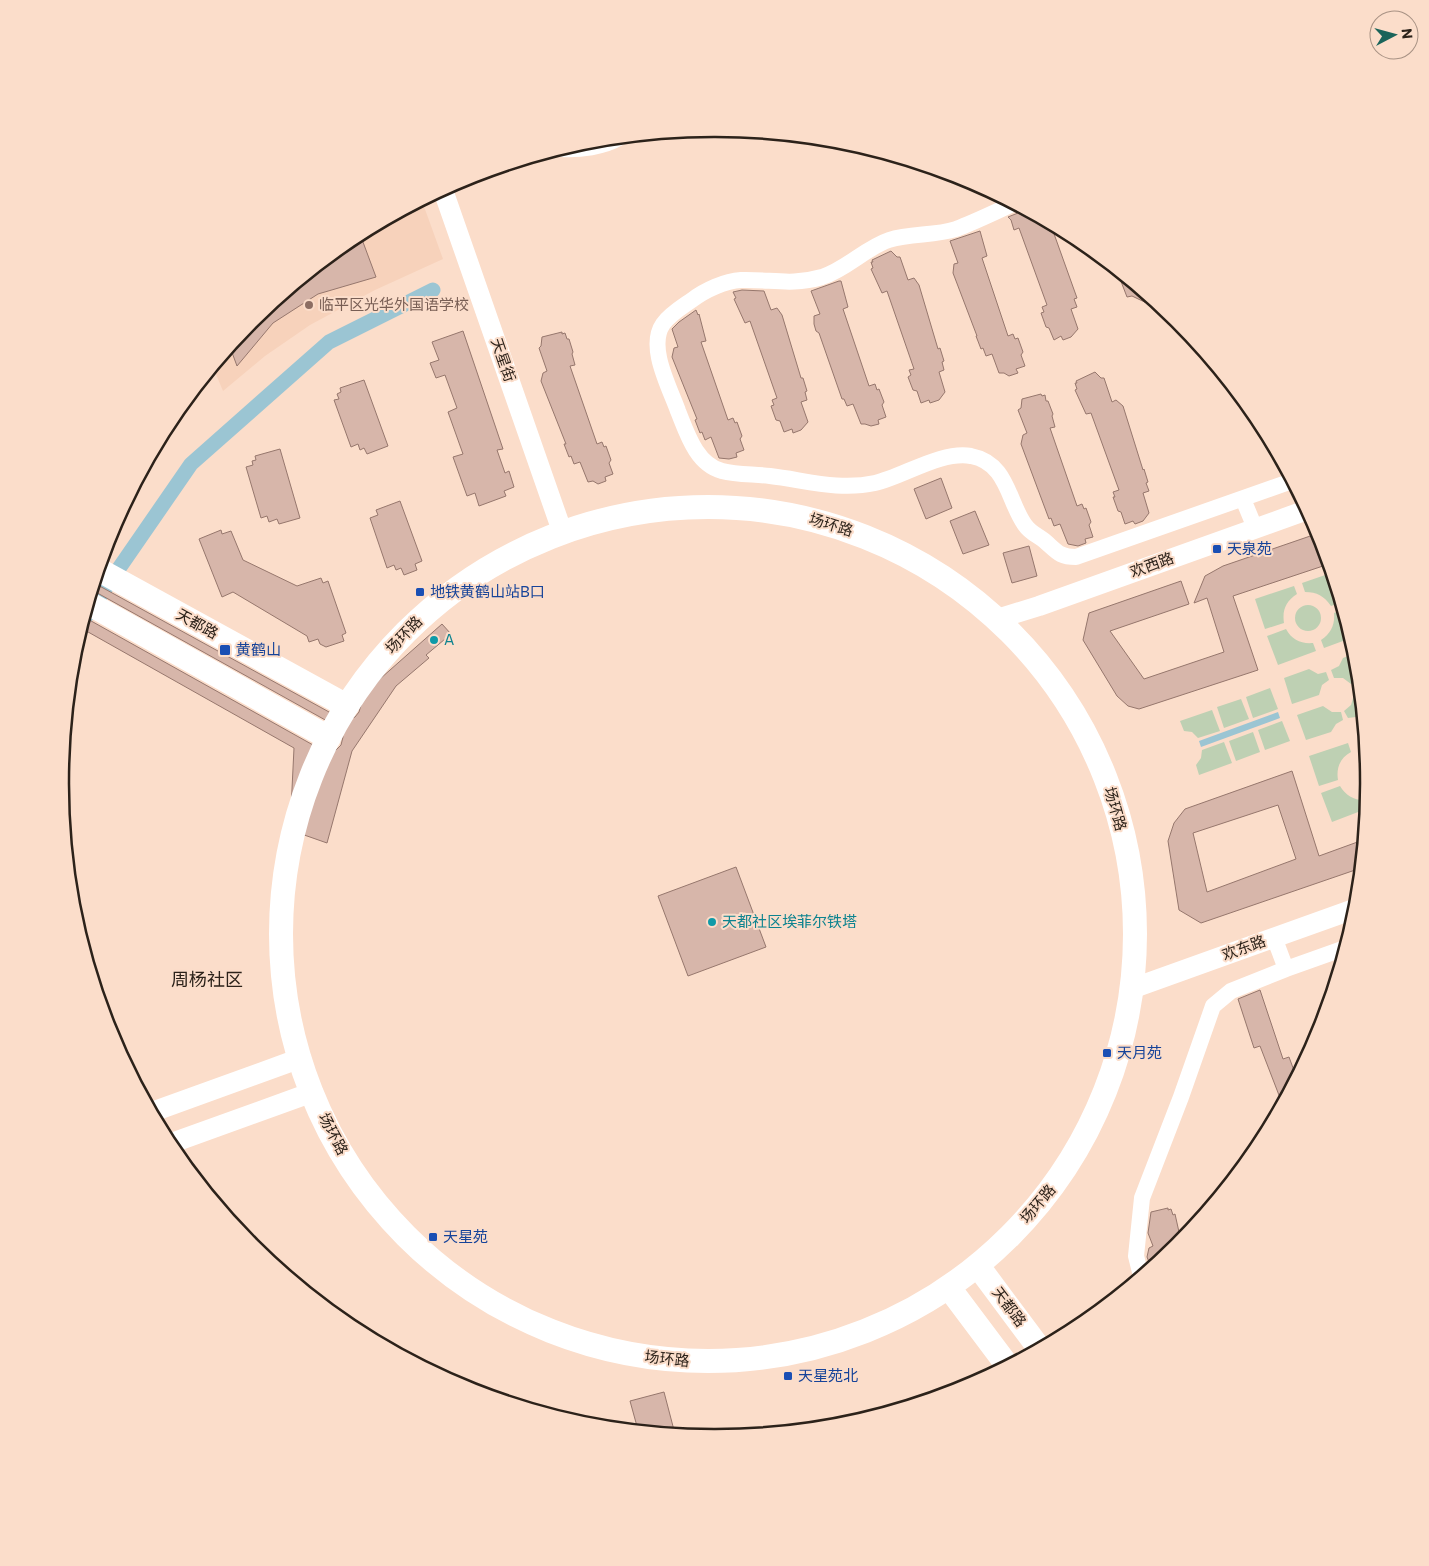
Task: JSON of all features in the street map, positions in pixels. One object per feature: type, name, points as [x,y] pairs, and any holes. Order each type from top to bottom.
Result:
[{"type":"main road","name":"场环路","points":[[702,505],[762,508],[811,518],[865,535],[904,553],[949,580],[983,605],[997,619],[1022,643],[1054,683],[1078,720],[1099,761],[1118,814],[1131,878],[1134,911],[1134,966],[1131,988],[1126,1019],[1112,1072],[1097,1110],[1080,1145],[1056,1182],[1031,1214],[978,1266],[930,1302],[869,1331],[830,1344],[780,1356],[725,1362],[683,1362],[644,1357],[592,1346],[558,1334],[519,1318],[490,1301],[454,1277],[421,1250],[393,1222],[363,1185],[340,1149],[320,1111],[300,1058],[292,1026],[284,975],[282,930],[284,884],[291,845],[301,804],[318,760],[347,706],[396,640],[434,604],[471,577],[512,553],[562,531],[595,520],[644,510],[702,505]]},
{"type":"main road","name":"天都路","points":[[104,573],[347,706]]},
{"type":"main road","points":[[94,606],[329,738]]},
{"type":"main road","name":"天都路","points":[[978,1266],[1035,1343]]},
{"type":"main road","points":[[950,1288],[1003,1360]]},
{"type":"street","name":"天星街","points":[[445,196],[562,531]]},
{"type":"street","points":[[1006,207],[955,229],[888,240],[846,266],[825,276],[808,281],[785,283],[739,280],[723,284],[696,297],[676,311],[658,332],[656,345],[661,364],[690,442],[700,455],[720,470],[796,479],[829,486],[860,486],[876,483],[946,457],[958,455],[972,456],[985,461],[1005,482],[1024,524],[1032,534],[1066,557],[1076,557],[1286,483]]},
{"type":"street","points":[[1243,499],[1255,528]]},
{"type":"street","name":"欢西路","points":[[997,619],[1039,606],[1301,512]]},
{"type":"street","name":"欢东路","points":[[1131,988],[1347,911]]},
{"type":"street","points":[[1274,938],[1286,969]]},
{"type":"street","points":[[1139,1270],[1136,1256],[1142,1198],[1181,1097],[1213,1006],[1231,991],[1338,951]]},
{"type":"street","points":[[158,1110],[300,1058]]},
{"type":"street","points":[[177,1141],[313,1092]]},
{"type":"shaded area","name":"临平区光华外国语学校","points":[[424,207],[443,259],[375,290],[310,325],[265,356],[223,391],[216,373],[258,326],[289,297],[356,246]]},
{"type":"green space","points":[[1326,575],[1335,605],[1331,606],[1320,595],[1305,592],[1302,583]]},
{"type":"green space","points":[[1294,586],[1297,594],[1286,606],[1284,623],[1265,629],[1255,599]]},
{"type":"green space","points":[[1308,605],[1317,609],[1321,618],[1317,627],[1308,631],[1299,627],[1295,618],[1299,609]]},
{"type":"green space","points":[[1337,612],[1344,641],[1324,648],[1321,640],[1332,628],[1334,613]]},
{"type":"green space","points":[[1286,629],[1297,640],[1313,643],[1316,651],[1278,665],[1267,636]]},
{"type":"green space","points":[[1348,656],[1351,684],[1343,678],[1334,678],[1331,670],[1339,666],[1343,658]]},
{"type":"green space","points":[[1309,669],[1318,674],[1326,672],[1329,680],[1322,685],[1319,695],[1292,704],[1284,678]]},
{"type":"green space","points":[[1270,688],[1278,709],[1253,718],[1246,697]]},
{"type":"green space","points":[[1354,695],[1357,717],[1348,718],[1344,711],[1351,705]]},
{"type":"green space","points":[[1241,699],[1249,719],[1224,728],[1217,707]]},
{"type":"green space","points":[[1323,706],[1332,712],[1341,712],[1343,720],[1336,724],[1331,732],[1306,740],[1297,715]]},
{"type":"green space","points":[[1212,710],[1220,731],[1198,738],[1192,732],[1184,731],[1180,721]]},
{"type":"green space","points":[[1282,721],[1290,741],[1265,750],[1258,730]]},
{"type":"green space","points":[[1253,732],[1260,752],[1236,761],[1229,741]]},
{"type":"green space","points":[[1224,742],[1232,763],[1199,775],[1196,765],[1201,758],[1202,750]]},
{"type":"green space","points":[[1348,743],[1351,752],[1344,757],[1340,764],[1338,780],[1319,786],[1309,756]]},
{"type":"green space","points":[[1340,786],[1345,793],[1360,800],[1359,812],[1332,822],[1321,793]]},
{"type":"water","points":[[1278,712],[1280,718],[1201,747],[1199,741]]},
{"type":"building","points":[[1017,213],[1054,235],[1077,298],[1074,299],[1077,307],[1071,309],[1078,329],[1071,337],[1063,340],[1061,336],[1054,340],[1049,328],[1046,327],[1041,313],[1044,312],[1042,307],[1047,305],[1019,228],[1014,230],[1008,217]]},
{"type":"building","points":[[980,231],[987,256],[982,258],[1008,336],[1013,334],[1015,339],[1018,338],[1023,352],[1021,355],[1025,366],[1016,369],[1018,373],[1009,376],[999,373],[992,354],[986,356],[983,348],[981,349],[953,273],[954,264],[958,263],[950,241]]},
{"type":"building","points":[[363,242],[376,277],[318,294],[273,323],[237,366],[232,353],[258,326],[321,271]]},
{"type":"building","points":[[891,251],[897,257],[900,257],[908,280],[914,278],[919,285],[938,349],[940,348],[944,361],[942,362],[944,370],[939,372],[945,392],[939,400],[930,403],[929,400],[921,403],[917,391],[913,390],[908,377],[911,375],[909,370],[914,369],[887,291],[882,293],[871,269],[873,268],[872,260]]},
{"type":"building","points":[[841,281],[848,307],[843,309],[869,386],[875,384],[884,402],[882,405],[886,417],[878,420],[879,424],[871,426],[861,424],[853,404],[847,406],[844,399],[842,399],[819,333],[816,331],[814,324],[814,316],[820,314],[811,291]]},
{"type":"building","points":[[1121,282],[1146,303],[1132,296],[1127,297]]},
{"type":"building","points":[[742,290],[764,291],[771,310],[777,308],[782,315],[801,378],[803,378],[807,391],[805,392],[807,400],[801,402],[808,422],[801,430],[793,433],[792,429],[784,432],[780,421],[776,420],[771,406],[774,405],[772,400],[777,398],[750,321],[745,323],[734,299],[736,298],[733,292]]},
{"type":"building","points":[[696,310],[699,314],[706,341],[701,342],[728,420],[733,418],[735,423],[737,422],[742,436],[740,439],[744,450],[736,453],[737,457],[729,459],[719,458],[711,437],[705,440],[702,432],[700,433],[695,420],[697,419],[672,357],[674,348],[678,347],[672,329]]},
{"type":"building","points":[[463,331],[503,449],[497,450],[505,473],[509,471],[514,487],[504,491],[506,496],[479,506],[475,493],[467,496],[453,457],[463,454],[448,412],[457,408],[445,375],[436,378],[430,363],[439,360],[432,342]]},
{"type":"building","points":[[562,332],[569,339],[575,365],[570,366],[597,444],[602,442],[604,447],[606,446],[611,460],[609,463],[613,474],[605,477],[606,481],[598,484],[593,481],[588,482],[580,462],[574,464],[571,456],[569,457],[564,444],[566,444],[541,381],[543,373],[547,371],[539,348],[542,337]]},
{"type":"building","points":[[1095,372],[1101,378],[1104,378],[1112,402],[1116,400],[1123,406],[1148,482],[1146,483],[1149,491],[1143,493],[1149,513],[1143,521],[1135,524],[1133,521],[1125,524],[1121,512],[1118,511],[1113,492],[1119,490],[1091,413],[1086,414],[1075,390],[1077,389],[1076,381]]},
{"type":"building","points":[[364,380],[388,446],[367,454],[364,448],[360,450],[358,444],[351,447],[334,400],[339,399],[337,394],[341,392],[340,388]]},
{"type":"building","points":[[1041,394],[1042,396],[1045,395],[1053,414],[1055,427],[1050,428],[1077,506],[1082,504],[1084,509],[1086,508],[1091,522],[1089,525],[1093,537],[1085,539],[1086,543],[1078,546],[1068,544],[1060,524],[1054,526],[1051,518],[1049,519],[1021,444],[1023,435],[1027,433],[1018,410],[1021,408],[1022,399]]},
{"type":"building","points":[[280,449],[300,518],[279,524],[277,519],[269,522],[267,516],[261,518],[246,467],[253,465],[252,461],[256,460],[255,456]]},
{"type":"building","points":[[941,478],[952,508],[926,519],[914,489]]},
{"type":"building","points":[[400,501],[422,561],[415,564],[417,570],[404,575],[401,568],[396,570],[394,565],[387,568],[370,518],[378,515],[376,510]]},
{"type":"building","points":[[975,511],[989,545],[963,554],[950,521]]},
{"type":"building","points":[[221,530],[222,534],[231,531],[243,560],[297,586],[321,578],[323,583],[328,581],[346,633],[342,635],[344,641],[326,647],[320,644],[318,639],[309,642],[307,636],[233,592],[222,597],[199,539]]},
{"type":"building","points":[[1311,536],[1323,566],[1233,596],[1258,670],[1139,709],[1128,706],[1117,696],[1083,640],[1089,613],[1181,581],[1189,604],[1110,631],[1144,679],[1224,652],[1207,598],[1194,603],[1205,576],[1223,566]]},
{"type":"building","points":[[1029,546],[1037,576],[1012,583],[1003,553]]},
{"type":"building","points":[[100,586],[340,718],[347,720],[355,717],[359,712],[361,705],[358,698],[361,699],[381,678],[442,624],[451,634],[426,655],[429,658],[396,686],[352,751],[327,843],[290,830],[294,748],[87,632],[90,620],[322,750],[330,752],[336,750],[341,745],[343,737],[341,731],[336,726],[98,593]]},
{"type":"building","points":[[1292,771],[1319,856],[1357,842],[1354,870],[1201,923],[1179,910],[1168,841],[1174,823],[1185,809]],"holes":[[[1278,805],[1296,859],[1207,892],[1193,833]]]},
{"type":"building","name":"天都社区埃菲尔铁塔","points":[[736,867],[766,947],[688,976],[658,896]]},
{"type":"building","points":[[1260,990],[1283,1059],[1289,1057],[1294,1070],[1279,1096],[1260,1046],[1254,1048],[1238,999]]},
{"type":"building","points":[[1171,1209],[1173,1215],[1175,1214],[1179,1232],[1149,1261],[1147,1257],[1149,1248],[1153,1246],[1148,1233],[1151,1212]]},
{"type":"building","points":[[664,1392],[673,1427],[636,1424],[630,1401]]},
{"type":"waterway","points":[[95,604],[191,464],[329,342],[433,290]]},
{"type":"place","name":"临平区光华外国语学校","points":[[309,305]]},
{"type":"place","name":"天泉苑","points":[[1217,549]]},
{"type":"place","name":"地铁黄鹤山站B口","points":[[420,592]]},
{"type":"place","name":"A","points":[[434,640]]},
{"type":"place","name":"黄鹤山","points":[[225,650]]},
{"type":"place","name":"天都社区埃菲尔铁塔","points":[[712,922]]},
{"type":"place","name":"天月苑","points":[[1107,1053]]},
{"type":"place","name":"天星苑","points":[[433,1237]]},
{"type":"place","name":"天星苑北","points":[[788,1376]]},
{"type":"district","name":"周杨社区","points":[[207,980]]}]
